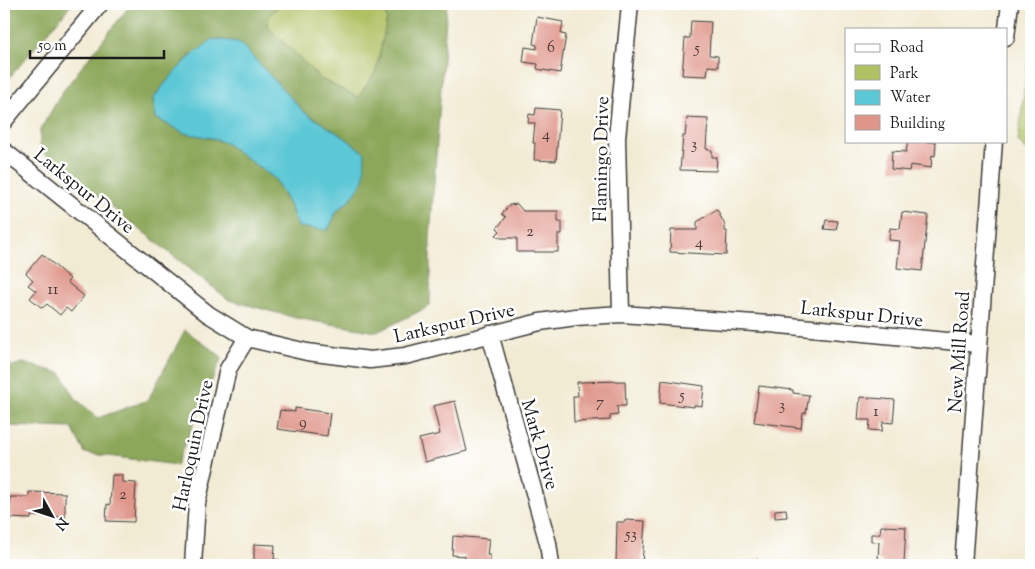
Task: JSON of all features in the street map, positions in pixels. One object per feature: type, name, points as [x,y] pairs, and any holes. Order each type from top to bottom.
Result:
[{"type":"street","points":[[4,121],[100,4]]},
{"type":"street","name":"Flamingo Drive","points":[[621,314],[617,138],[630,4]]},
{"type":"street","points":[[1007,28],[1010,4]]},
{"type":"street","name":"New Mill Road","points":[[963,565],[994,142]]},
{"type":"street","name":"Larkspur Drive","points":[[4,151],[208,314],[247,338],[307,352],[370,360],[405,356],[540,322],[621,314],[770,324],[978,344]]},
{"type":"street","name":"Mark Drive","points":[[490,334],[548,543],[551,565]]},
{"type":"street","name":"Harloquin Drive","points":[[193,565],[197,503],[228,369],[247,338]]},
{"type":"green space","points":[[4,4],[72,4],[4,84]]},
{"type":"green space","points":[[131,4],[281,4],[270,15],[267,26],[321,79],[358,97],[376,71],[387,19],[382,4],[447,4],[430,238],[430,306],[377,332],[296,318],[229,300],[40,150],[40,130],[63,91]],"holes":[[[191,55],[265,70],[304,112],[344,137],[364,153],[350,200],[337,211],[328,230],[298,227],[291,208],[275,179],[226,143],[184,133],[156,118],[153,100],[165,83]]]},
{"type":"green space","points":[[281,4],[382,4],[387,19],[376,71],[358,98],[321,79],[267,26],[270,15]]},
{"type":"green space","points":[[1031,33],[1031,154],[1018,142]]},
{"type":"green space","points":[[185,330],[222,357],[176,465],[85,453],[72,428],[4,426],[4,368],[23,363],[61,373],[76,399],[98,418],[148,400]]},
{"type":"water","points":[[213,39],[239,42],[304,112],[344,137],[365,153],[364,180],[350,200],[337,211],[328,230],[298,227],[291,208],[275,179],[226,143],[184,133],[156,118],[153,99],[180,66]]},
{"type":"building","points":[[537,17],[563,22],[561,34],[566,35],[560,73],[537,69],[538,64],[523,62],[525,47],[537,49],[537,45],[533,44]]},
{"type":"building","points":[[691,21],[711,22],[709,55],[718,56],[718,67],[708,66],[707,76],[682,75],[685,38],[690,38]]},
{"type":"building","points":[[536,108],[560,110],[556,161],[534,160],[535,123],[528,123],[529,114],[535,115]]},
{"type":"building","points":[[687,118],[708,119],[706,149],[712,150],[712,157],[717,157],[716,171],[680,170],[683,136],[685,136]]},
{"type":"building","points":[[908,142],[936,142],[935,156],[932,155],[931,168],[910,165],[909,171],[891,169],[892,151],[906,152]]},
{"type":"building","points":[[517,204],[523,211],[558,211],[558,222],[562,222],[562,234],[558,234],[558,252],[517,252],[517,238],[501,238],[496,235],[500,231],[497,228],[506,217],[502,214],[509,205]]},
{"type":"building","points":[[717,210],[725,225],[725,231],[727,231],[726,255],[670,252],[671,230],[697,230],[697,222]]},
{"type":"building","points":[[902,212],[928,215],[922,271],[897,268],[900,241],[889,240],[890,228],[900,229]]},
{"type":"building","points":[[826,220],[838,221],[836,230],[824,229]]},
{"type":"building","points":[[42,254],[70,279],[67,282],[84,296],[71,312],[66,308],[60,315],[47,304],[42,308],[30,298],[36,291],[28,285],[33,280],[26,273]]},
{"type":"building","points":[[662,380],[704,386],[702,406],[694,405],[694,407],[660,403]]},
{"type":"building","points":[[625,381],[626,406],[617,406],[618,415],[610,416],[610,420],[574,422],[573,396],[578,396],[577,382]]},
{"type":"building","points":[[759,386],[793,390],[793,393],[809,395],[806,413],[803,413],[801,428],[754,422]]},
{"type":"building","points":[[860,397],[895,400],[893,423],[883,422],[882,431],[869,430],[870,420],[858,420]]},
{"type":"building","points":[[455,401],[467,451],[425,462],[419,439],[440,434],[433,406]]},
{"type":"building","points":[[295,408],[330,413],[327,436],[277,429],[280,410],[295,412]]},
{"type":"building","points":[[112,475],[122,475],[122,482],[136,483],[134,522],[106,521],[107,504],[110,505]]},
{"type":"building","points":[[29,492],[65,493],[65,517],[31,516],[31,519],[10,518],[10,497],[29,497]]},
{"type":"building","points":[[786,509],[787,517],[775,518],[775,510]]},
{"type":"building","points":[[625,520],[645,521],[642,565],[616,565],[617,522],[625,522]]},
{"type":"building","points":[[881,526],[906,527],[904,563],[902,565],[882,565],[882,561],[878,560],[879,542],[871,541],[871,534],[880,534]]},
{"type":"building","points":[[1030,527],[1031,541],[1029,541]]},
{"type":"building","points":[[453,536],[489,539],[487,555],[490,555],[490,565],[465,565],[465,556],[452,555]]},
{"type":"building","points":[[254,544],[275,545],[274,559],[280,560],[280,565],[254,565]]},
{"type":"building","points":[[756,559],[765,565],[751,565]]}]
